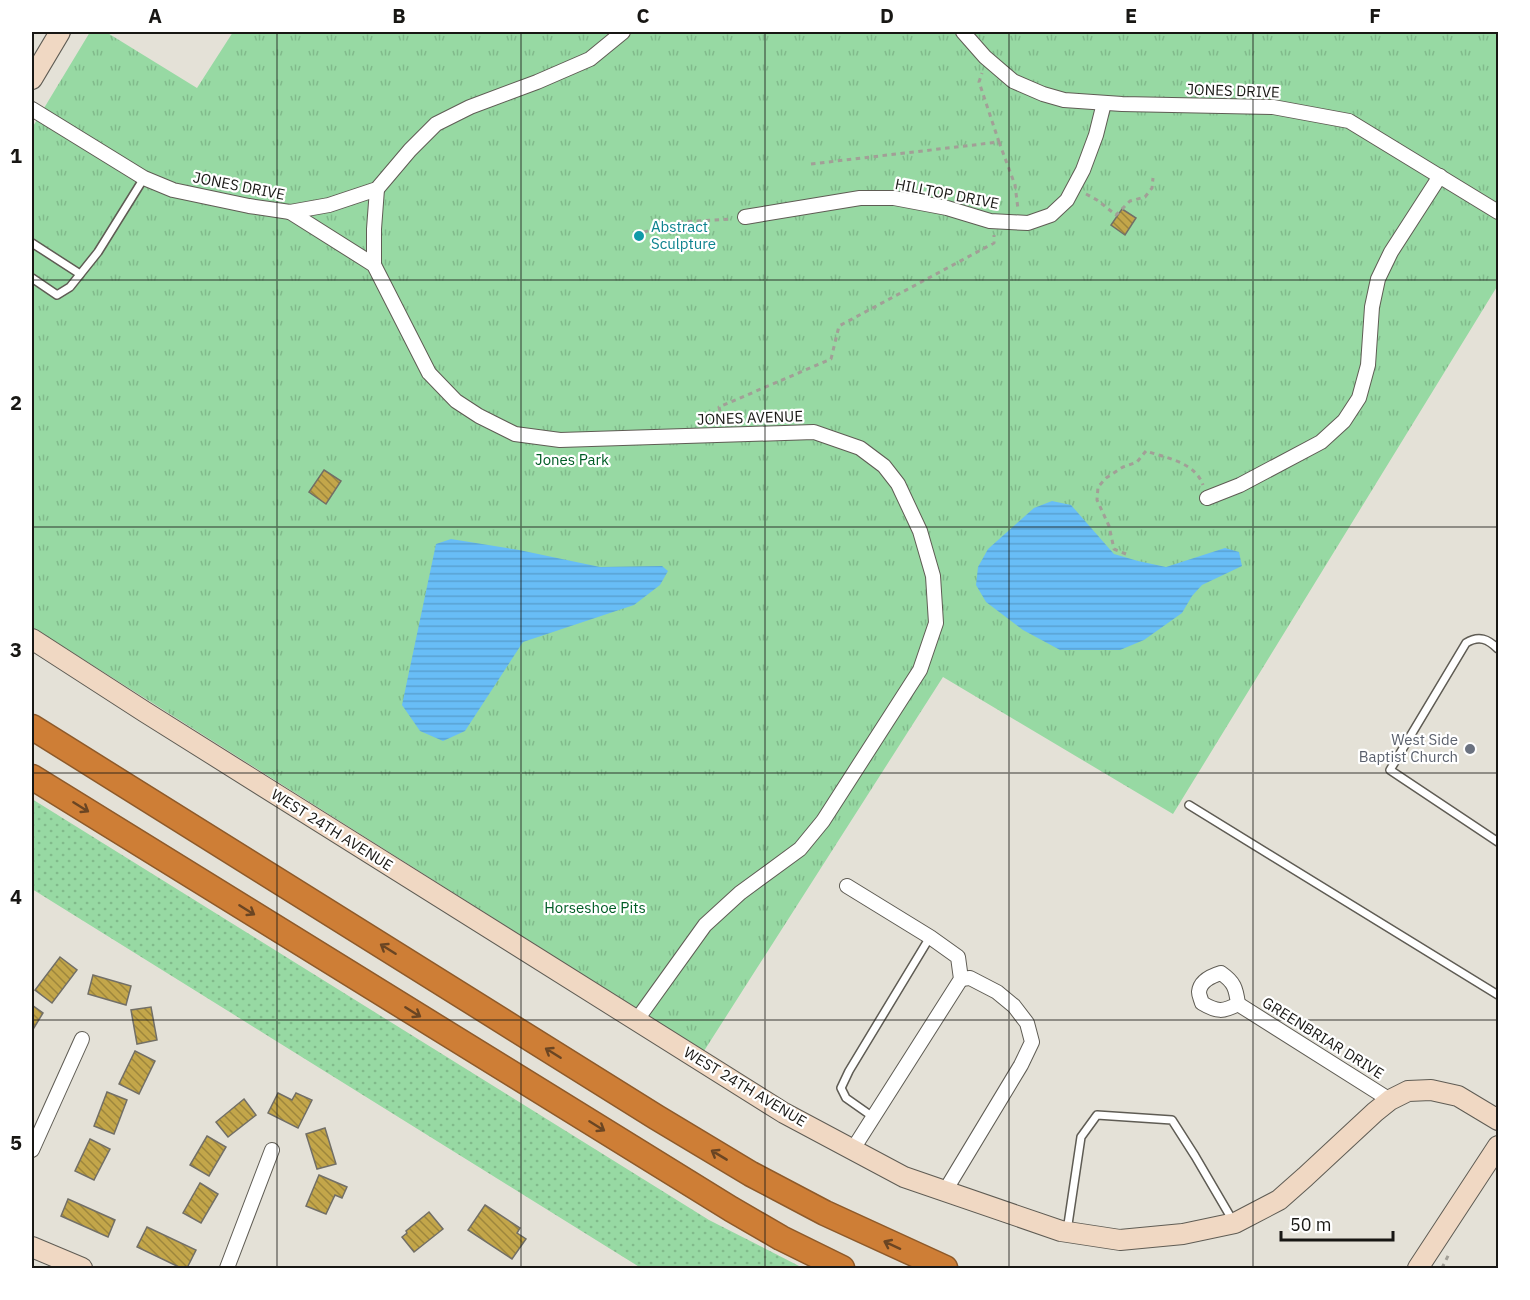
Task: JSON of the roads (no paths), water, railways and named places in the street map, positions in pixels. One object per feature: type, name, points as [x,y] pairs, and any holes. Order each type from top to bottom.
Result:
[{"type":"highway","points":[[32,727],[751,1174],[825,1213],[945,1269]]},
{"type":"highway","points":[[32,777],[731,1209],[842,1269]]},
{"type":"street","points":[[32,79],[60,32]]},
{"type":"street","points":[[374,265],[377,189],[436,124],[470,107],[590,59],[623,32]]},
{"type":"street","name":"JONES DRIVE","points":[[963,32],[990,61],[1013,81],[1064,100],[1274,107],[1349,121],[1498,213]]},
{"type":"street","name":"HILLTOP DRIVE","points":[[745,217],[860,198],[894,198],[947,208],[995,221],[1028,223],[1051,215],[1067,200],[1083,170],[1096,135],[1104,103]]},
{"type":"street","name":"JONES DRIVE","points":[[32,109],[144,178],[173,190],[290,212],[329,205],[377,189]]},
{"type":"street","points":[[1207,498],[1240,485],[1321,442],[1344,421],[1359,398],[1368,364],[1372,307],[1378,279],[1391,252],[1440,176]]},
{"type":"street","points":[[290,212],[374,265]]},
{"type":"street","name":"JONES AVENUE","points":[[374,265],[429,373],[456,401],[479,416],[515,434],[560,440],[814,432],[860,448],[884,466],[898,484],[920,531],[933,576],[936,622],[920,670],[824,821],[800,849],[740,893],[705,925],[636,1021]]},
{"type":"street","name":"WEST 24TH AVENUE","points":[[32,639],[784,1113],[904,1177],[1067,1232],[1120,1240],[1183,1234],[1235,1223],[1279,1200],[1390,1100],[1408,1091],[1431,1090],[1458,1096],[1498,1120]]},
{"type":"street","points":[[847,886],[958,957],[961,979],[853,1149]]},
{"type":"street","points":[[945,1191],[1021,1065],[1032,1042],[1027,1023],[1014,1006],[997,992],[970,978],[961,979]]},
{"type":"street","name":"GREENBRIAR DRIVE","points":[[1238,1004],[1390,1100]]},
{"type":"street","points":[[32,1150],[82,1039]]},
{"type":"street","points":[[1418,1269],[1498,1146]]},
{"type":"street","points":[[227,1269],[272,1150]]},
{"type":"street","points":[[32,1247],[82,1269]]},
{"type":"lane","points":[[32,278],[57,295],[70,287],[98,252],[144,178]]},
{"type":"lane","points":[[32,243],[80,274]]},
{"type":"lane","points":[[1498,649],[1485,639],[1473,638],[1466,644],[1390,770],[1498,842]]},
{"type":"lane","points":[[1189,805],[1498,995]]},
{"type":"lane","points":[[873,1117],[846,1098],[841,1088],[930,937]]},
{"type":"lane","points":[[1067,1232],[1081,1137],[1097,1115],[1172,1120],[1235,1223]]},
{"type":"water","points":[[1052,501],[1071,505],[1114,554],[1166,567],[1225,548],[1239,552],[1242,566],[1202,585],[1182,613],[1144,640],[1120,650],[1060,650],[1023,630],[986,602],[976,585],[978,567],[988,549],[1034,508]]},
{"type":"water","points":[[451,539],[600,567],[662,566],[668,571],[660,585],[634,605],[523,642],[465,731],[443,741],[420,731],[402,705],[436,544]]},
{"type":"place","name":"Abstract Sculpture","points":[[639,236]]},
{"type":"place","name":"West Side Baptist Church","points":[[1470,749]]},
{"type":"park label","name":"Jones Park","points":[[572,460]]},
{"type":"park label","name":"Horseshoe Pits","points":[[595,908]]}]
